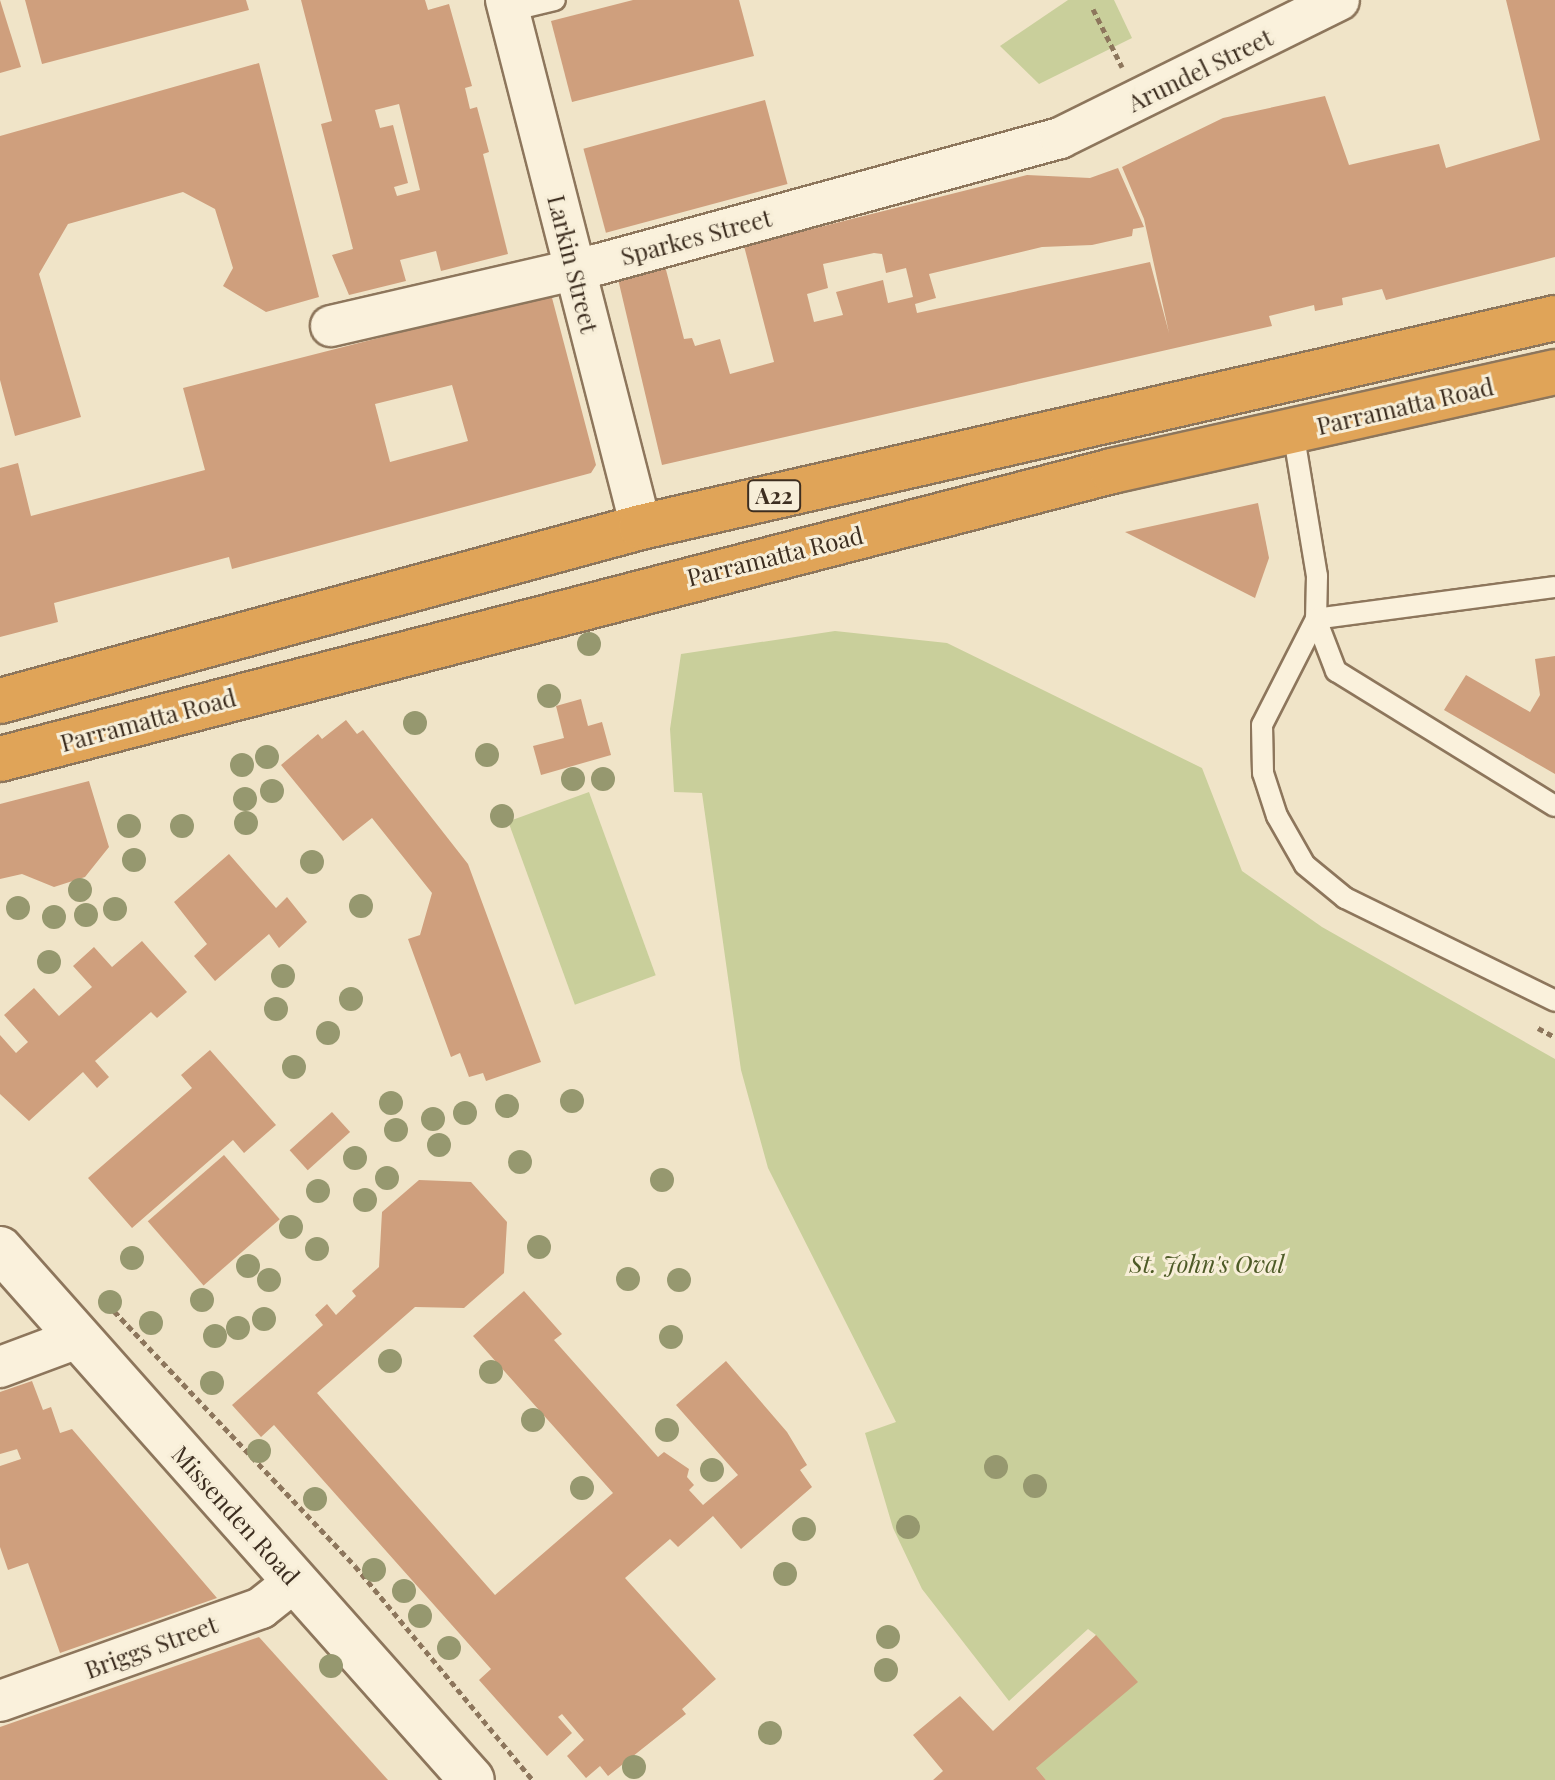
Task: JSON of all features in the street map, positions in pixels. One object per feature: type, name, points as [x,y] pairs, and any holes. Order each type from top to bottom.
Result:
[{"type":"highway","name":"A22","points":[[0,701],[641,527],[1555,318]]},
{"type":"highway","name":"Parramatta Road","points":[[0,759],[649,588],[1293,431],[1555,372]]},
{"type":"street","name":"Arundel Street","points":[[1060,138],[1326,3]]},
{"type":"street","name":"Larkin Street","points":[[508,6],[641,527]]},
{"type":"street","name":"Sparkes Street","points":[[331,326],[574,267],[1060,138]]},
{"type":"street","name":"Missenden Road","points":[[0,1249],[472,1780]]},
{"type":"street","points":[[0,1367],[78,1338]]},
{"type":"street","name":"Briggs Street","points":[[0,1701],[261,1608],[295,1581]]},
{"type":"lane","points":[[508,6],[555,0]]},
{"type":"lane","points":[[1293,431],[1317,576],[1316,619],[1336,671],[1555,806]]},
{"type":"lane","points":[[1316,619],[1555,587]]},
{"type":"lane","points":[[1316,619],[1262,725],[1263,773],[1277,816],[1305,865],[1345,898],[1555,1001]]},
{"type":"path","points":[[1093,9],[1139,100]]},
{"type":"path","points":[[1530,1024],[1555,1037]]},
{"type":"path","points":[[106,1302],[355,1566],[532,1779]]},
{"type":"green space","points":[[1068,0],[1114,0],[1132,38],[1039,84],[1000,46]]},
{"type":"green space","name":"St. John's Oval","points":[[835,631],[947,643],[1202,768],[1242,871],[1322,927],[1555,1059],[1555,1780],[1046,1780],[1036,1768],[1096,1635],[1088,1629],[1009,1701],[922,1589],[893,1528],[865,1433],[896,1422],[768,1168],[741,1070],[702,793],[674,792],[670,729],[681,654]]},
{"type":"green space","points":[[589,792],[656,975],[575,1005],[508,821]]},
{"type":"building","points":[[0,0],[21,67],[0,73]]},
{"type":"building","points":[[25,0],[246,0],[249,10],[42,64]]},
{"type":"building","points":[[301,0],[425,0],[428,10],[449,4],[472,86],[465,88],[470,109],[477,107],[489,152],[483,154],[508,254],[441,271],[436,251],[400,260],[406,281],[349,295],[332,255],[353,249],[321,124],[332,121]],"holes":[[[399,104],[420,190],[397,196],[394,187],[408,183],[393,125],[380,128],[375,110]]]},
{"type":"building","points":[[633,0],[739,0],[754,56],[572,102],[551,21]]},
{"type":"building","points":[[1506,0],[1555,0],[1555,257],[1386,300],[1382,289],[1342,298],[1343,305],[1315,311],[1314,305],[1269,316],[1272,326],[662,465],[618,279],[665,266],[684,339],[692,338],[695,346],[720,339],[730,374],[774,362],[744,246],[1027,175],[1090,178],[1118,168],[1144,227],[1133,229],[1132,236],[1092,245],[1042,247],[929,274],[936,298],[915,304],[917,313],[1150,262],[1169,333],[1144,219],[1122,167],[1223,118],[1325,96],[1349,165],[1439,144],[1446,168],[1540,140]],"holes":[[[882,254],[886,273],[906,268],[913,297],[888,303],[883,280],[836,292],[843,315],[814,322],[807,294],[828,288],[823,264]]]},
{"type":"building","points":[[259,63],[319,297],[266,312],[223,286],[233,268],[215,209],[183,192],[68,224],[39,274],[81,417],[15,436],[0,380],[0,136]]},
{"type":"building","points":[[765,100],[788,184],[606,233],[583,149]]},
{"type":"building","points":[[551,294],[596,465],[591,473],[232,569],[229,557],[54,603],[58,622],[0,637],[0,468],[18,463],[31,516],[205,470],[183,388]],"holes":[[[452,385],[468,441],[390,462],[375,404]]]},
{"type":"building","points":[[1258,503],[1269,558],[1255,598],[1125,532]]},
{"type":"building","points":[[1555,656],[1555,774],[1444,710],[1466,675],[1530,712],[1540,695],[1535,659]]},
{"type":"building","points":[[581,699],[588,726],[602,722],[611,755],[541,775],[533,746],[564,738],[556,706]]},
{"type":"building","points":[[346,720],[357,734],[363,730],[468,864],[541,1062],[486,1081],[483,1073],[469,1077],[460,1053],[451,1057],[408,939],[420,935],[432,893],[372,818],[343,841],[281,765],[318,734],[322,739]]},
{"type":"building","points":[[89,781],[109,847],[85,877],[54,887],[22,874],[0,879],[0,804]]},
{"type":"building","points":[[229,854],[276,908],[287,897],[307,922],[279,948],[269,934],[215,981],[194,956],[207,944],[174,902]]},
{"type":"building","points":[[142,941],[187,992],[157,1018],[151,1012],[95,1061],[109,1077],[97,1088],[83,1072],[29,1121],[0,1094],[0,1035],[16,1053],[28,1042],[4,1015],[34,988],[59,1016],[92,987],[73,966],[94,947],[112,967]]},
{"type":"building","points":[[210,1050],[276,1125],[244,1153],[233,1140],[132,1228],[88,1178],[192,1088],[181,1075]]},
{"type":"building","points":[[332,1112],[350,1132],[308,1170],[290,1150]]},
{"type":"building","points":[[224,1155],[280,1219],[204,1285],[148,1221]]},
{"type":"building","points":[[419,1180],[471,1182],[507,1222],[504,1273],[464,1308],[415,1307],[317,1393],[495,1595],[613,1493],[473,1336],[524,1291],[562,1334],[554,1340],[658,1457],[664,1452],[689,1469],[687,1477],[694,1485],[689,1490],[703,1505],[738,1475],[676,1405],[726,1361],[787,1432],[807,1465],[800,1470],[812,1487],[741,1549],[713,1516],[678,1547],[670,1539],[625,1578],[716,1679],[682,1709],[686,1714],[608,1776],[600,1766],[586,1778],[567,1756],[584,1740],[562,1714],[558,1717],[572,1733],[547,1756],[479,1680],[491,1669],[274,1425],[261,1437],[232,1405],[323,1325],[315,1315],[327,1304],[336,1315],[356,1296],[352,1291],[379,1267],[382,1212]]},
{"type":"building","points":[[32,1381],[43,1410],[51,1407],[60,1433],[72,1429],[217,1598],[60,1653],[28,1563],[8,1570],[0,1547],[0,1466],[21,1459],[17,1449],[0,1454],[0,1392]]},
{"type":"building","points":[[1096,1635],[1138,1682],[1036,1768],[1046,1780],[933,1780],[943,1771],[913,1735],[960,1696],[993,1731]]},
{"type":"building","points":[[259,1637],[388,1780],[0,1780],[0,1727]]}]
